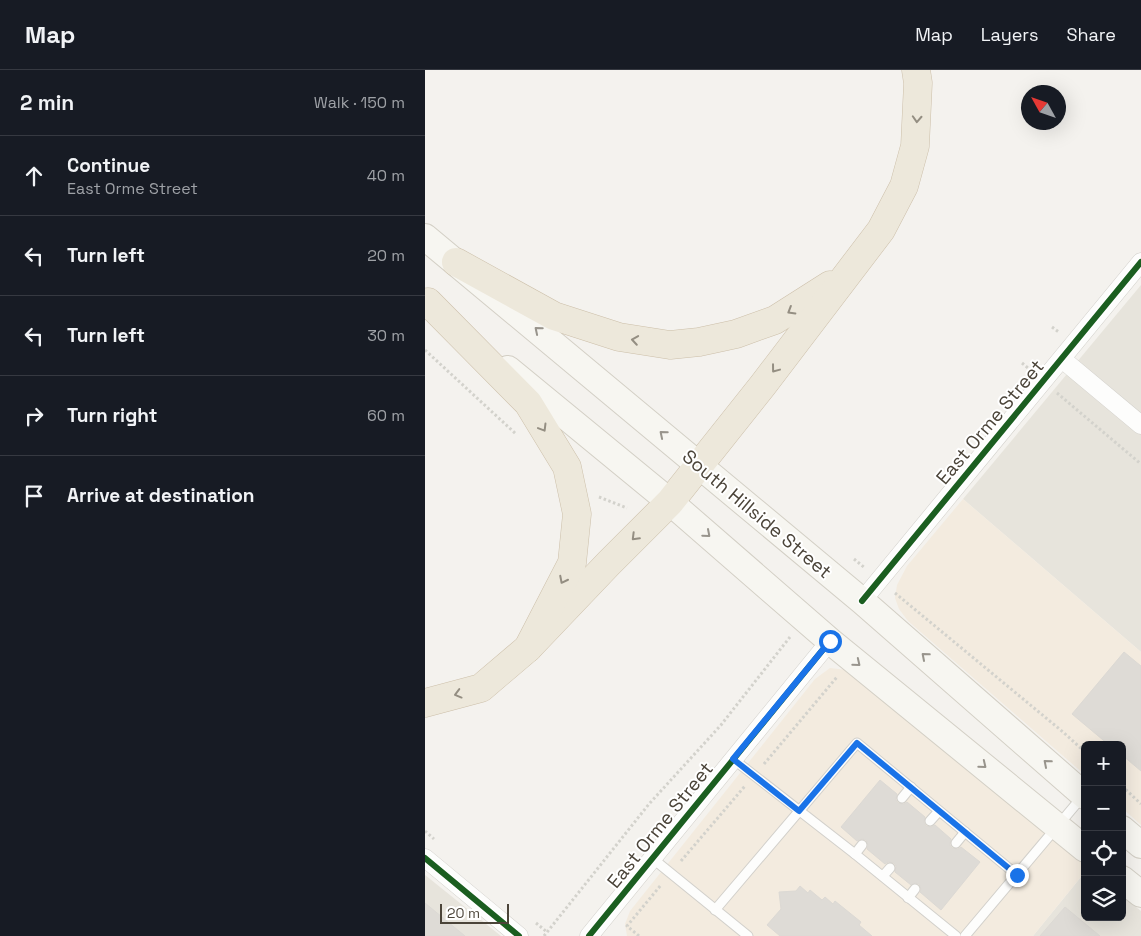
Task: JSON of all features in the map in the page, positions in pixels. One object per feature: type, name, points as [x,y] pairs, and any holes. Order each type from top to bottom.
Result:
[{"type":"highway","points":[[425,703],[481,688],[528,648],[670,502],[700,466],[881,230],[904,186],[915,146],[918,84],[916,70]]},
{"type":"highway","points":[[456,262],[554,316],[619,338],[670,345],[699,342],[736,334],[775,320],[818,294],[858,261]]},
{"type":"highway","points":[[426,301],[528,403],[567,467],[577,514],[572,563],[528,648]]},
{"type":"main road","name":"South Hillside Street","points":[[425,236],[862,601],[1081,793]]},
{"type":"main road","points":[[426,301],[670,502],[830,641],[1081,846]]},
{"type":"main road","points":[[1124,831],[1141,845]]},
{"type":"main road","points":[[1126,882],[1141,894]]},
{"type":"street","name":"East Orme Street","points":[[862,601],[1141,262]]},
{"type":"street","points":[[1061,359],[1141,425]]},
{"type":"street","name":"East Orme Street","points":[[593,934],[652,858],[830,641]]},
{"type":"street","points":[[425,858],[519,936]]},
{"type":"lane","points":[[715,910],[857,743],[1017,875]]},
{"type":"lane","points":[[733,759],[883,876],[955,936]]},
{"type":"lane","points":[[902,798],[911,787]]},
{"type":"lane","points":[[965,936],[1081,800]]},
{"type":"lane","points":[[930,821],[939,810]]},
{"type":"lane","points":[[955,842],[965,832]]},
{"type":"lane","points":[[855,854],[862,845]]},
{"type":"lane","points":[[652,858],[748,936]]},
{"type":"lane","points":[[883,876],[890,868]]},
{"type":"lane","points":[[908,898],[915,888]]},
{"type":"path","points":[[425,350],[517,436]]},
{"type":"path","points":[[1022,364],[1141,464]]},
{"type":"path","points":[[596,495],[629,509]]},
{"type":"path","points":[[853,559],[1081,748]]},
{"type":"path","points":[[543,936],[649,804],[721,725],[792,635]]},
{"type":"path","points":[[639,936],[627,926],[839,675]]},
{"type":"path","points":[[1126,790],[1141,804]]},
{"type":"shaded area","points":[[1141,285],[1141,652],[963,499]]},
{"type":"shaded area","points":[[963,499],[1141,652],[1141,825],[1126,812],[1126,741],[1081,741],[1081,772],[908,621],[899,609],[895,598],[897,585],[907,566]]},
{"type":"shaded area","points":[[830,668],[847,670],[1081,862],[1081,877],[1033,936],[627,936],[625,924],[630,911],[815,679]]},
{"type":"shaded area","points":[[425,875],[501,936],[425,936]]},
{"type":"shaded area","points":[[1081,877],[1081,921],[1126,921],[1126,899],[1141,911],[1141,936],[1033,936]]},
{"type":"building","points":[[1124,652],[1141,666],[1141,771],[1126,758],[1126,741],[1104,741],[1072,714]]},
{"type":"building","points":[[880,780],[897,794],[896,800],[898,803],[904,804],[907,802],[925,817],[924,822],[926,826],[931,827],[935,825],[951,839],[950,845],[952,848],[958,849],[961,847],[980,862],[941,910],[920,892],[919,884],[911,885],[895,872],[896,866],[894,863],[888,862],[885,864],[867,849],[866,840],[857,841],[841,827]]},
{"type":"building","points":[[800,886],[808,893],[810,890],[822,900],[825,897],[833,904],[835,901],[861,922],[859,925],[872,936],[780,936],[767,925],[781,909],[779,892],[796,891]]},
{"type":"building","points":[[425,903],[465,936],[425,936]]},
{"type":"building","points":[[1065,907],[1100,936],[1040,936]]},
{"type":"cycle path","points":[[862,601],[1141,262]]},
{"type":"cycle path","points":[[589,936],[830,641]]},
{"type":"cycle path","points":[[425,858],[519,936]]},
{"type":"route","points":[[830,641],[733,759],[799,811],[857,743],[1017,875]]}]
